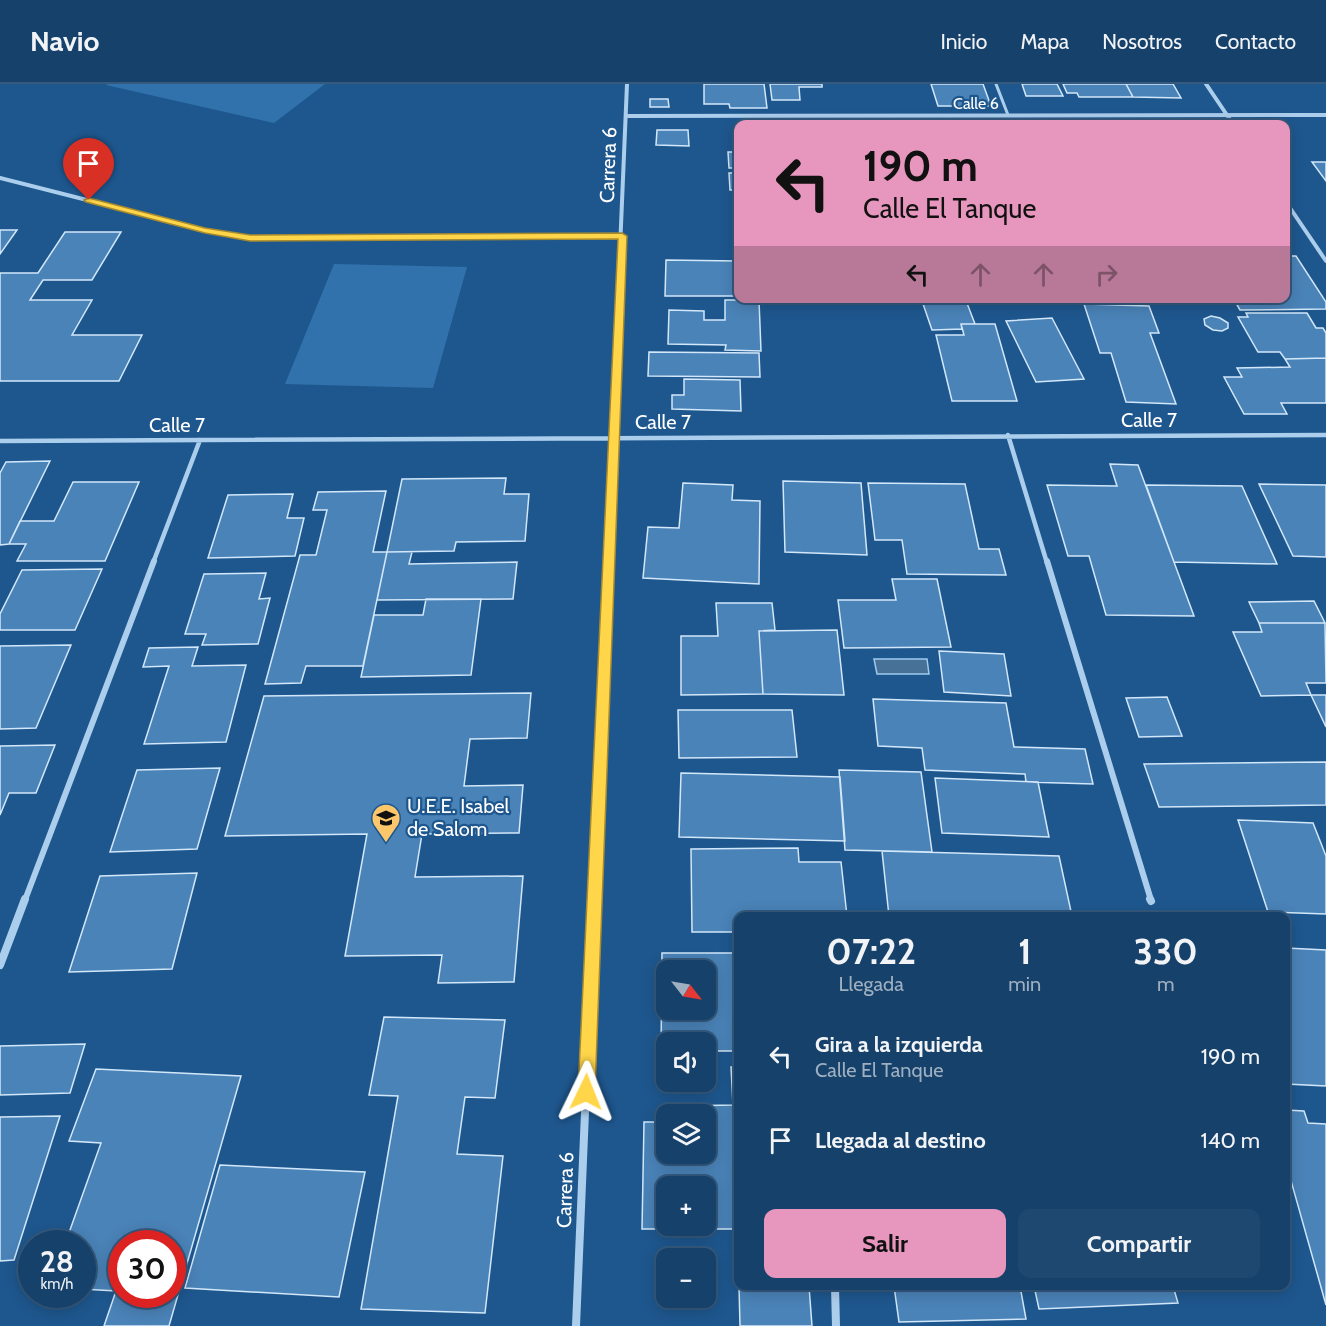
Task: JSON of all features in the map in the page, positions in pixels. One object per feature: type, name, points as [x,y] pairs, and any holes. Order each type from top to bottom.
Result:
[{"type":"street","name":"Carrera 6","points":[[576,1326],[627,84]]},
{"type":"street","points":[[1206,84],[1230,120]]},
{"type":"street","name":"Calle 6","points":[[626,116],[1326,114]]},
{"type":"street","points":[[0,178],[205,230],[250,238],[622,236]]},
{"type":"street","points":[[1290,208],[1326,261]]},
{"type":"street","points":[[1008,435],[1151,901]]},
{"type":"street","name":"Calle 7","points":[[0,441],[1326,435]]},
{"type":"street","points":[[0,964],[200,440]]},
{"type":"street","points":[[835,1290],[836,1326]]},
{"type":"lane","points":[[996,84],[1008,115]]},
{"type":"shaded area","points":[[325,84],[274,123],[106,85]]},
{"type":"shaded area","points":[[334,264],[467,267],[433,388],[285,384]]},
{"type":"shaded area","points":[[874,659],[927,659],[929,674],[877,674]]},
{"type":"building","points":[[704,84],[764,84],[767,108],[730,108],[729,104],[704,104]]},
{"type":"building","points":[[770,84],[822,84],[822,87],[799,87],[800,100],[772,100]]},
{"type":"building","points":[[931,84],[983,84],[991,106],[938,106]]},
{"type":"building","points":[[1022,84],[1057,84],[1063,96],[1026,96]]},
{"type":"building","points":[[1063,84],[1126,84],[1133,97],[1079,97],[1077,93],[1067,93]]},
{"type":"building","points":[[1126,84],[1173,84],[1181,98],[1133,97]]},
{"type":"building","points":[[650,99],[668,99],[669,107],[650,107]]},
{"type":"building","points":[[657,130],[688,130],[689,146],[656,145]]},
{"type":"building","points":[[728,152],[734,152],[734,168],[729,168]]},
{"type":"building","points":[[1312,162],[1326,162],[1326,181]]},
{"type":"building","points":[[729,173],[734,173],[734,190],[730,190]]},
{"type":"building","points":[[0,230],[17,230],[0,254]]},
{"type":"building","points":[[65,232],[121,232],[92,280],[43,280],[30,300],[92,300],[72,335],[142,335],[119,381],[0,381],[0,273],[38,273]]},
{"type":"building","points":[[1290,256],[1296,256],[1326,302],[1326,309],[1240,310],[1236,303],[1290,303]]},
{"type":"building","points":[[666,260],[734,261],[734,296],[665,296]]},
{"type":"building","points":[[725,300],[734,300],[734,303],[759,303],[761,351],[725,350],[726,345],[668,344],[669,310],[704,311],[704,320],[725,320]]},
{"type":"building","points":[[923,303],[967,303],[975,324],[961,324],[962,329],[932,330]]},
{"type":"building","points":[[1084,304],[1149,306],[1159,333],[1150,333],[1176,404],[1126,402],[1111,353],[1100,353]]},
{"type":"building","points":[[1246,313],[1307,313],[1316,328],[1323,328],[1326,333],[1326,358],[1285,359],[1280,352],[1258,352],[1238,317],[1248,317]]},
{"type":"building","points":[[1211,316],[1228,323],[1228,328],[1222,331],[1213,330],[1205,325],[1204,319]]},
{"type":"building","points":[[1052,318],[1084,379],[1036,382],[1006,321]]},
{"type":"building","points":[[961,324],[995,324],[1017,401],[952,401],[936,335],[964,335]]},
{"type":"building","points":[[649,352],[759,353],[760,377],[648,376]]},
{"type":"building","points":[[1326,358],[1326,403],[1281,403],[1287,414],[1244,414],[1224,377],[1242,377],[1237,368],[1290,367],[1285,359]]},
{"type":"building","points":[[684,379],[740,380],[741,411],[672,409],[672,395],[684,395]]},
{"type":"building","points":[[50,461],[9,544],[0,545],[0,473],[6,462]]},
{"type":"building","points":[[1110,464],[1138,465],[1194,616],[1106,615],[1089,556],[1068,556],[1047,485],[1117,486]]},
{"type":"building","points":[[506,478],[504,494],[529,494],[525,541],[456,542],[454,551],[387,552],[402,479]]},
{"type":"building","points":[[783,481],[861,483],[867,555],[785,552]]},
{"type":"building","points":[[73,482],[139,482],[105,561],[17,561],[26,544],[9,544],[20,521],[54,521]]},
{"type":"building","points":[[683,483],[733,485],[732,500],[760,501],[759,584],[643,578],[648,527],[679,528]]},
{"type":"building","points":[[868,483],[965,484],[979,549],[999,549],[1006,575],[907,574],[902,540],[875,540]]},
{"type":"building","points":[[1259,484],[1326,485],[1326,557],[1293,556]]},
{"type":"building","points":[[1146,485],[1242,486],[1277,564],[1174,562]]},
{"type":"building","points":[[386,491],[373,552],[387,552],[363,666],[306,666],[301,683],[265,684],[300,555],[316,555],[327,510],[313,510],[318,492]]},
{"type":"building","points":[[293,494],[287,518],[304,518],[295,556],[208,558],[228,495]]},
{"type":"building","points":[[387,552],[412,552],[409,564],[517,562],[513,599],[377,600]]},
{"type":"building","points":[[102,569],[75,630],[0,630],[0,614],[22,570]]},
{"type":"building","points":[[266,573],[259,599],[270,598],[258,644],[202,645],[206,634],[185,634],[204,574]]},
{"type":"building","points":[[892,579],[937,579],[951,647],[844,648],[838,600],[896,600]]},
{"type":"building","points":[[426,599],[481,599],[471,675],[361,677],[374,615],[423,615]]},
{"type":"building","points":[[1314,601],[1325,623],[1259,623],[1249,602]]},
{"type":"building","points":[[716,603],[772,603],[775,630],[759,631],[763,694],[681,695],[681,636],[718,636]]},
{"type":"building","points":[[1259,623],[1325,623],[1326,683],[1306,683],[1311,695],[1261,696],[1233,632],[1262,632]]},
{"type":"building","points":[[837,630],[844,695],[763,694],[759,631]]},
{"type":"building","points":[[71,645],[36,728],[0,729],[0,646]]},
{"type":"building","points":[[198,647],[192,666],[246,665],[226,742],[144,744],[169,666],[143,667],[149,648]]},
{"type":"building","points":[[939,651],[1004,654],[1011,696],[944,692]]},
{"type":"building","points":[[531,693],[527,738],[470,739],[464,786],[523,785],[519,833],[422,834],[415,877],[523,876],[514,982],[438,983],[442,955],[345,956],[367,834],[225,836],[264,696]]},
{"type":"building","points":[[1311,695],[1326,695],[1326,727]]},
{"type":"building","points":[[1167,697],[1182,736],[1139,737],[1126,698]]},
{"type":"building","points":[[873,699],[1006,703],[1014,747],[1085,749],[1093,784],[1026,782],[1025,774],[925,770],[922,748],[878,746]]},
{"type":"building","points":[[678,710],[792,710],[797,757],[679,758]]},
{"type":"building","points":[[55,745],[36,793],[9,793],[0,815],[0,746]]},
{"type":"building","points":[[1326,762],[1326,805],[1159,807],[1144,764]]},
{"type":"building","points":[[220,768],[197,849],[110,852],[137,770]]},
{"type":"building","points":[[839,770],[921,772],[932,852],[845,850]]},
{"type":"building","points":[[681,773],[840,777],[845,841],[679,837]]},
{"type":"building","points":[[935,778],[1038,782],[1049,837],[942,833]]},
{"type":"building","points":[[1238,820],[1313,823],[1326,856],[1326,914],[1268,912]]},
{"type":"building","points":[[798,848],[799,862],[841,862],[847,912],[734,912],[734,932],[692,932],[691,849]]},
{"type":"building","points":[[882,851],[1059,856],[1071,912],[889,912]]},
{"type":"building","points":[[197,873],[172,969],[69,972],[100,876]]},
{"type":"building","points":[[1290,948],[1326,950],[1326,1086],[1290,1084]]},
{"type":"building","points":[[662,953],[734,953],[734,1051],[716,1051],[716,1032],[661,1032],[661,1020],[716,1020],[716,960],[662,960]]},
{"type":"building","points":[[384,1017],[505,1020],[495,1098],[465,1097],[457,1154],[503,1156],[485,1313],[361,1309],[398,1096],[369,1095]]},
{"type":"building","points":[[85,1044],[70,1093],[0,1095],[0,1046]]},
{"type":"building","points":[[731,1067],[734,1067],[734,1229],[716,1229],[716,1176],[656,1176],[656,1229],[642,1229],[644,1122],[656,1122],[656,1164],[716,1164],[716,1105],[733,1105]]},
{"type":"building","points":[[96,1069],[241,1076],[186,1267],[186,1230],[108,1230],[108,1291],[96,1290],[96,1230],[70,1230],[101,1143],[69,1141]]},
{"type":"building","points":[[1290,1110],[1304,1111],[1308,1123],[1326,1124],[1326,1305],[1290,1177]]},
{"type":"building","points":[[60,1116],[24,1230],[18,1230],[18,1247],[14,1260],[0,1261],[0,1117]]},
{"type":"building","points":[[220,1165],[365,1172],[339,1297],[186,1288]]},
{"type":"building","points":[[739,1290],[809,1290],[812,1326],[740,1326]]},
{"type":"building","points":[[895,1290],[1021,1290],[1026,1319],[899,1322]]},
{"type":"building","points":[[1035,1290],[1174,1290],[1178,1303],[1039,1309]]},
{"type":"building","points":[[110,1308],[174,1308],[169,1326],[104,1326]]},
{"type":"place","name":"U.E.E. Isabel de Salom","points":[[386,844]]},
{"type":"route","points":[[89,200],[205,230],[250,238],[622,236],[586,1092]]}]
